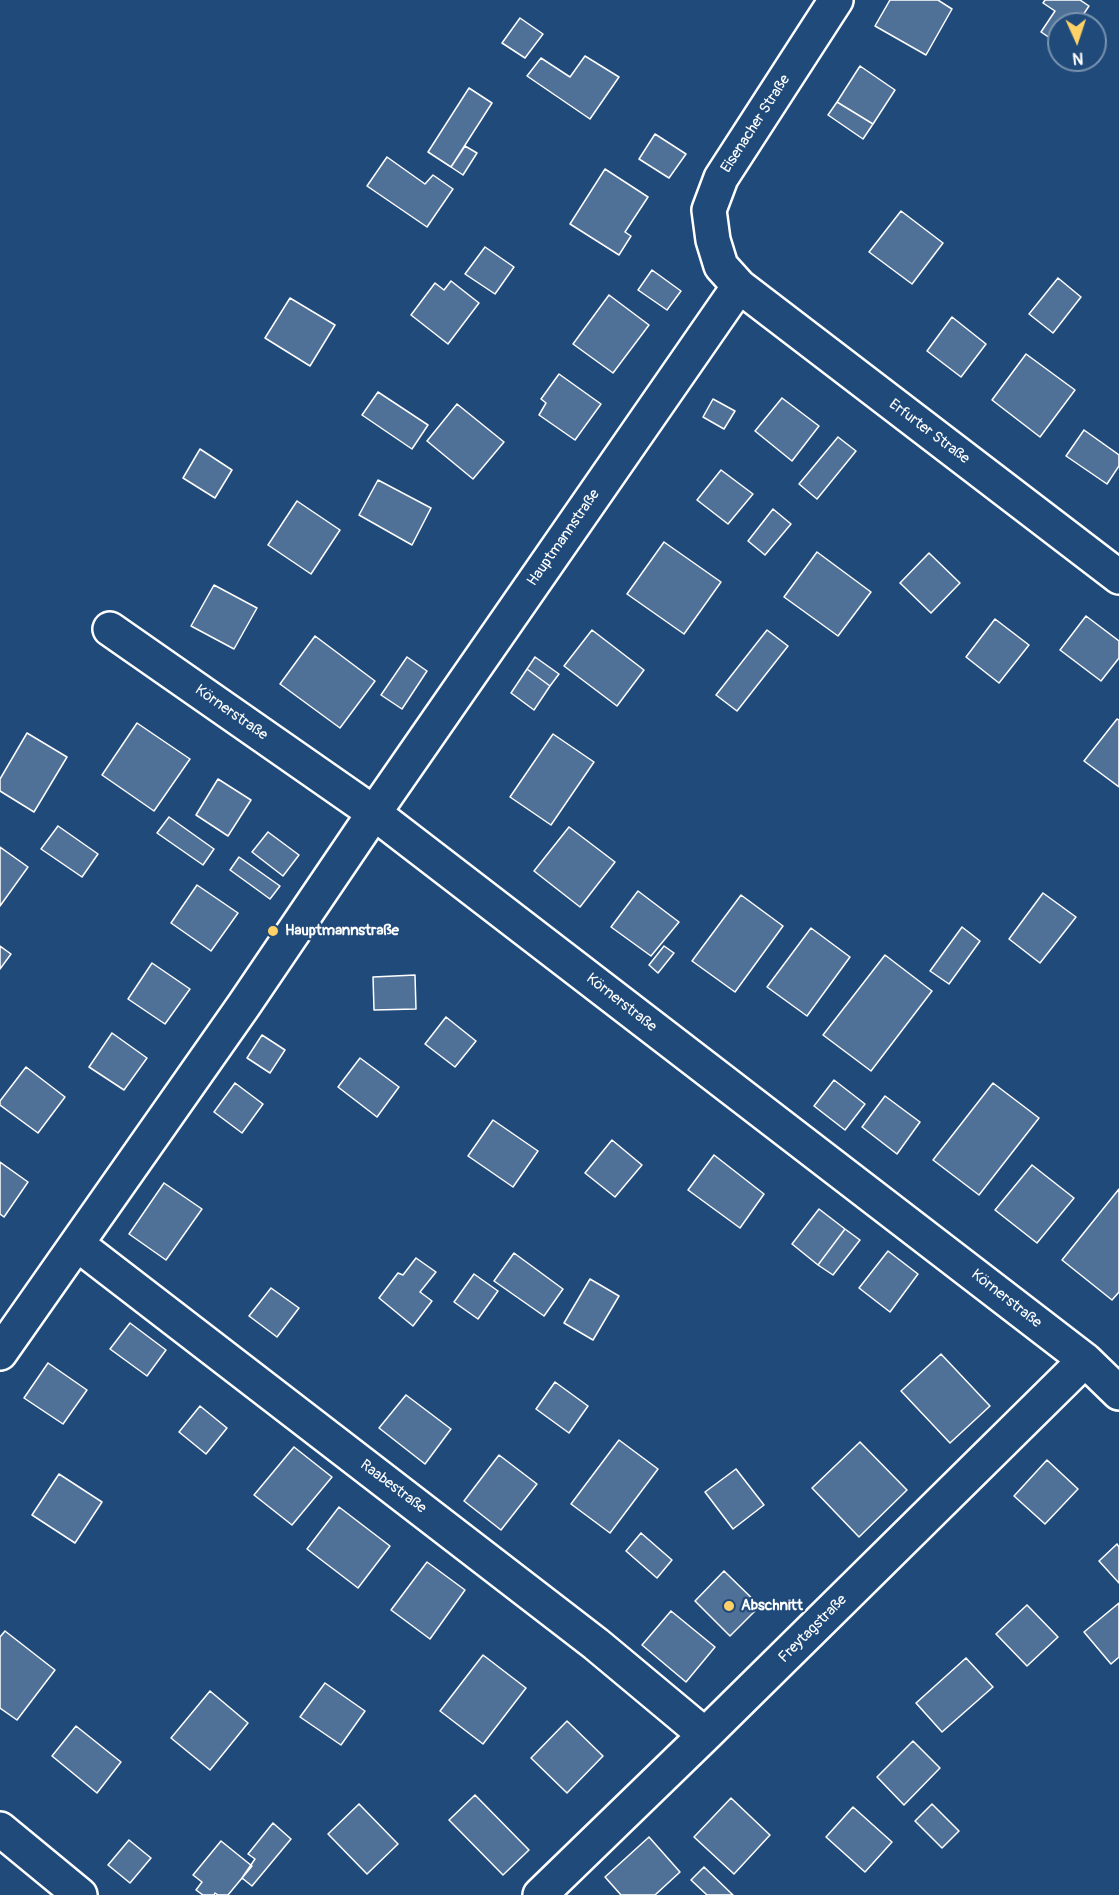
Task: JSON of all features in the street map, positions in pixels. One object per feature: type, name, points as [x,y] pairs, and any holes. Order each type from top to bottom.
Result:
[{"type":"street","name":"Eisenacher Straße","points":[[739,286],[721,266],[713,240],[709,210],[721,178],[836,0]]},
{"type":"street","name":"Erfurter Straße","points":[[739,286],[1119,577]]},
{"type":"street","name":"Hauptmannstraße","points":[[0,1353],[244,1005],[739,286]]},
{"type":"street","name":"Körnerstraße","points":[[110,628],[374,813],[1085,1360],[1119,1394]]},
{"type":"street","name":"Raabestraße","points":[[76,1244],[596,1644],[705,1735]]},
{"type":"street","name":"Freytagstraße","points":[[540,1895],[1085,1360]]},
{"type":"street","points":[[0,1829],[80,1895]]},
{"type":"building","points":[[890,0],[938,0],[952,9],[926,55],[875,26]]},
{"type":"building","points":[[1045,0],[1080,0],[1089,6],[1085,12],[1054,12],[1043,3]]},
{"type":"building","points":[[520,18],[543,34],[525,58],[502,43]]},
{"type":"building","points":[[1047,23],[1047,36],[1041,32]]},
{"type":"building","points":[[585,56],[619,77],[590,119],[527,76],[541,58],[570,77]]},
{"type":"building","points":[[860,66],[895,90],[873,124],[837,102]]},
{"type":"building","points":[[469,88],[492,103],[451,167],[428,152]]},
{"type":"building","points":[[837,102],[873,124],[863,139],[828,115]]},
{"type":"building","points":[[655,134],[686,154],[669,178],[639,159]]},
{"type":"building","points":[[465,146],[477,153],[463,175],[451,167]]},
{"type":"building","points":[[387,157],[425,184],[433,175],[453,189],[427,227],[367,186]]},
{"type":"building","points":[[605,169],[648,197],[625,232],[631,236],[619,255],[570,224]]},
{"type":"building","points":[[901,211],[943,243],[912,284],[869,252]]},
{"type":"building","points":[[485,247],[514,267],[495,294],[465,274]]},
{"type":"building","points":[[652,270],[681,291],[667,310],[638,290]]},
{"type":"building","points":[[1058,278],[1081,297],[1053,333],[1029,314]]},
{"type":"building","points":[[451,281],[479,303],[448,344],[411,315],[435,283],[444,290]]},
{"type":"building","points":[[609,295],[649,325],[613,373],[573,344]]},
{"type":"building","points":[[290,298],[335,325],[310,366],[265,338]]},
{"type":"building","points":[[952,317],[986,344],[961,377],[927,351]]},
{"type":"building","points":[[1026,354],[1075,390],[1040,437],[992,400]]},
{"type":"building","points":[[559,374],[601,404],[575,440],[539,415],[546,403],[541,399]]},
{"type":"building","points":[[378,392],[428,425],[412,449],[362,415]]},
{"type":"building","points":[[782,398],[819,426],[792,461],[755,431]]},
{"type":"building","points":[[713,399],[735,411],[724,429],[703,417]]},
{"type":"building","points":[[457,404],[504,442],[473,479],[427,441]]},
{"type":"building","points":[[1084,430],[1119,455],[1119,466],[1107,484],[1066,456]]},
{"type":"building","points":[[838,437],[856,451],[817,499],[799,484]]},
{"type":"building","points":[[200,449],[232,470],[215,498],[183,478]]},
{"type":"building","points":[[721,470],[753,494],[728,524],[697,500]]},
{"type":"building","points":[[378,480],[431,508],[412,545],[359,515]]},
{"type":"building","points":[[297,501],[340,530],[311,574],[268,545]]},
{"type":"building","points":[[773,509],[791,524],[765,555],[748,541]]},
{"type":"building","points":[[664,542],[721,582],[684,634],[627,594]]},
{"type":"building","points":[[817,552],[871,592],[838,636],[784,597]]},
{"type":"building","points":[[929,553],[960,583],[931,613],[900,583]]},
{"type":"building","points":[[214,585],[257,608],[234,649],[191,626]]},
{"type":"building","points":[[1086,616],[1119,641],[1119,658],[1101,681],[1060,650]]},
{"type":"building","points":[[995,619],[1029,645],[999,683],[966,657]]},
{"type":"building","points":[[592,630],[644,670],[617,706],[564,666]]},
{"type":"building","points":[[767,630],[788,646],[737,711],[716,695]]},
{"type":"building","points":[[315,636],[375,681],[340,728],[280,684]]},
{"type":"building","points":[[407,657],[427,671],[402,709],[381,695]]},
{"type":"building","points":[[535,657],[559,674],[550,686],[527,669]]},
{"type":"building","points":[[527,669],[550,686],[534,710],[511,693]]},
{"type":"building","points":[[1117,719],[1119,720],[1119,787],[1084,761]]},
{"type":"building","points":[[137,723],[190,759],[154,811],[102,775]]},
{"type":"building","points":[[27,733],[67,757],[34,812],[0,791],[0,779]]},
{"type":"building","points":[[553,734],[594,762],[551,825],[510,797]]},
{"type":"building","points":[[218,779],[251,800],[228,836],[196,815]]},
{"type":"building","points":[[169,817],[214,849],[203,865],[157,833]]},
{"type":"building","points":[[58,826],[98,854],[82,877],[41,849]]},
{"type":"building","points":[[569,827],[615,862],[580,907],[534,871]]},
{"type":"building","points":[[268,832],[299,855],[283,876],[252,852]]},
{"type":"building","points":[[0,847],[28,867],[0,906]]},
{"type":"building","points":[[239,857],[280,886],[270,899],[230,870]]},
{"type":"building","points":[[197,885],[238,913],[211,951],[171,923]]},
{"type":"building","points":[[638,891],[679,922],[651,956],[611,927]]},
{"type":"building","points":[[1043,893],[1076,917],[1040,963],[1009,939]]},
{"type":"building","points":[[741,895],[783,926],[735,992],[692,961]]},
{"type":"building","points":[[962,927],[980,941],[949,984],[930,971]]},
{"type":"building","points":[[811,928],[850,957],[807,1016],[767,987]]},
{"type":"building","points":[[0,946],[11,954],[0,969]]},
{"type":"building","points":[[664,946],[674,953],[658,973],[649,965]]},
{"type":"building","points":[[885,955],[932,991],[871,1071],[823,1035]]},
{"type":"building","points":[[152,963],[190,989],[165,1024],[128,999]]},
{"type":"building","points":[[415,975],[416,1009],[374,1010],[373,977]]},
{"type":"building","points":[[446,1017],[476,1041],[455,1067],[425,1044]]},
{"type":"building","points":[[112,1033],[147,1058],[124,1090],[89,1067]]},
{"type":"building","points":[[262,1035],[285,1050],[270,1073],[247,1058]]},
{"type":"building","points":[[360,1058],[399,1087],[377,1117],[338,1087]]},
{"type":"building","points":[[26,1067],[65,1097],[38,1133],[0,1105],[0,1101]]},
{"type":"building","points":[[834,1080],[865,1104],[845,1130],[814,1106]]},
{"type":"building","points":[[235,1083],[263,1104],[242,1133],[214,1112]]},
{"type":"building","points":[[993,1083],[1039,1118],[979,1195],[933,1160]]},
{"type":"building","points":[[885,1096],[920,1122],[897,1154],[862,1127]]},
{"type":"building","points":[[493,1120],[538,1151],[513,1187],[468,1156]]},
{"type":"building","points":[[612,1140],[642,1165],[615,1197],[585,1173]]},
{"type":"building","points":[[714,1155],[764,1194],[740,1228],[688,1190]]},
{"type":"building","points":[[0,1162],[28,1182],[4,1217],[0,1214]]},
{"type":"building","points":[[1032,1165],[1074,1198],[1037,1243],[995,1210]]},
{"type":"building","points":[[164,1183],[202,1209],[166,1260],[129,1234]]},
{"type":"building","points":[[1119,1189],[1119,1292],[1112,1300],[1062,1260]]},
{"type":"building","points":[[819,1209],[845,1229],[818,1265],[792,1244]]},
{"type":"building","points":[[845,1229],[860,1240],[833,1275],[818,1265]]},
{"type":"building","points":[[888,1251],[918,1274],[890,1312],[859,1288]]},
{"type":"building","points":[[514,1253],[563,1289],[544,1316],[494,1281]]},
{"type":"building","points":[[416,1258],[436,1272],[420,1292],[432,1301],[413,1326],[379,1298],[398,1273],[403,1275]]},
{"type":"building","points":[[474,1274],[498,1291],[478,1319],[454,1302]]},
{"type":"building","points":[[590,1279],[619,1296],[593,1340],[564,1323]]},
{"type":"building","points":[[271,1288],[299,1308],[277,1337],[249,1316]]},
{"type":"building","points":[[130,1323],[166,1350],[147,1376],[110,1349]]},
{"type":"building","points":[[941,1354],[990,1406],[950,1443],[901,1391]]},
{"type":"building","points":[[48,1363],[87,1390],[63,1424],[24,1398]]},
{"type":"building","points":[[555,1382],[588,1406],[569,1433],[536,1409]]},
{"type":"building","points":[[406,1395],[451,1429],[425,1464],[379,1428]]},
{"type":"building","points":[[200,1406],[227,1428],[206,1454],[179,1432]]},
{"type":"building","points":[[619,1440],[658,1469],[610,1533],[571,1504]]},
{"type":"building","points":[[860,1442],[907,1490],[859,1537],[812,1488]]},
{"type":"building","points":[[294,1447],[332,1477],[292,1525],[254,1495]]},
{"type":"building","points":[[499,1455],[537,1484],[501,1530],[464,1501]]},
{"type":"building","points":[[1047,1460],[1078,1489],[1045,1524],[1014,1496]]},
{"type":"building","points":[[736,1469],[764,1505],[733,1529],[705,1492]]},
{"type":"building","points":[[59,1474],[102,1502],[75,1543],[32,1515]]},
{"type":"building","points":[[339,1507],[390,1546],[358,1588],[307,1549]]},
{"type":"building","points":[[641,1533],[672,1560],[657,1578],[626,1551]]},
{"type":"building","points":[[1117,1544],[1119,1547],[1119,1583],[1099,1561]]},
{"type":"building","points":[[427,1562],[465,1590],[430,1639],[391,1610]]},
{"type":"building","points":[[724,1571],[760,1606],[730,1636],[695,1601]]},
{"type":"building","points":[[1119,1603],[1119,1657],[1111,1664],[1084,1632]]},
{"type":"building","points":[[1027,1605],[1058,1637],[1027,1666],[996,1634]]},
{"type":"building","points":[[671,1611],[715,1647],[686,1682],[642,1645]]},
{"type":"building","points":[[5,1631],[55,1670],[17,1720],[0,1708],[0,1637]]},
{"type":"building","points":[[483,1655],[526,1688],[483,1744],[440,1711]]},
{"type":"building","points":[[966,1658],[993,1687],[942,1732],[916,1703]]},
{"type":"building","points":[[325,1683],[365,1711],[341,1745],[300,1717]]},
{"type":"building","points":[[210,1691],[248,1723],[210,1770],[171,1738]]},
{"type":"building","points":[[567,1721],[603,1756],[567,1793],[531,1758]]},
{"type":"building","points":[[76,1726],[121,1762],[97,1793],[52,1756]]},
{"type":"building","points":[[913,1741],[940,1768],[904,1805],[877,1777]]},
{"type":"building","points":[[475,1795],[529,1850],[503,1875],[449,1820]]},
{"type":"building","points":[[731,1798],[770,1835],[734,1874],[694,1837]]},
{"type":"building","points":[[359,1804],[398,1844],[367,1874],[328,1834]]},
{"type":"building","points":[[932,1804],[959,1831],[942,1848],[915,1821]]},
{"type":"building","points":[[853,1807],[892,1842],[865,1872],[826,1837]]},
{"type":"building","points":[[273,1823],[291,1839],[252,1886],[242,1878],[255,1859],[248,1854]]},
{"type":"building","points":[[649,1837],[680,1872],[655,1895],[621,1895],[605,1877]]},
{"type":"building","points":[[129,1840],[151,1858],[130,1883],[108,1865]]},
{"type":"building","points":[[221,1841],[252,1866],[228,1895],[215,1893],[214,1895],[203,1895],[196,1890],[202,1882],[193,1875]]},
{"type":"building","points":[[704,1867],[733,1895],[707,1895],[691,1880]]},
{"type":"place","name":"Hauptmannstraße","points":[[273,931]]},
{"type":"place","name":"Abschnitt","points":[[729,1606]]}]
